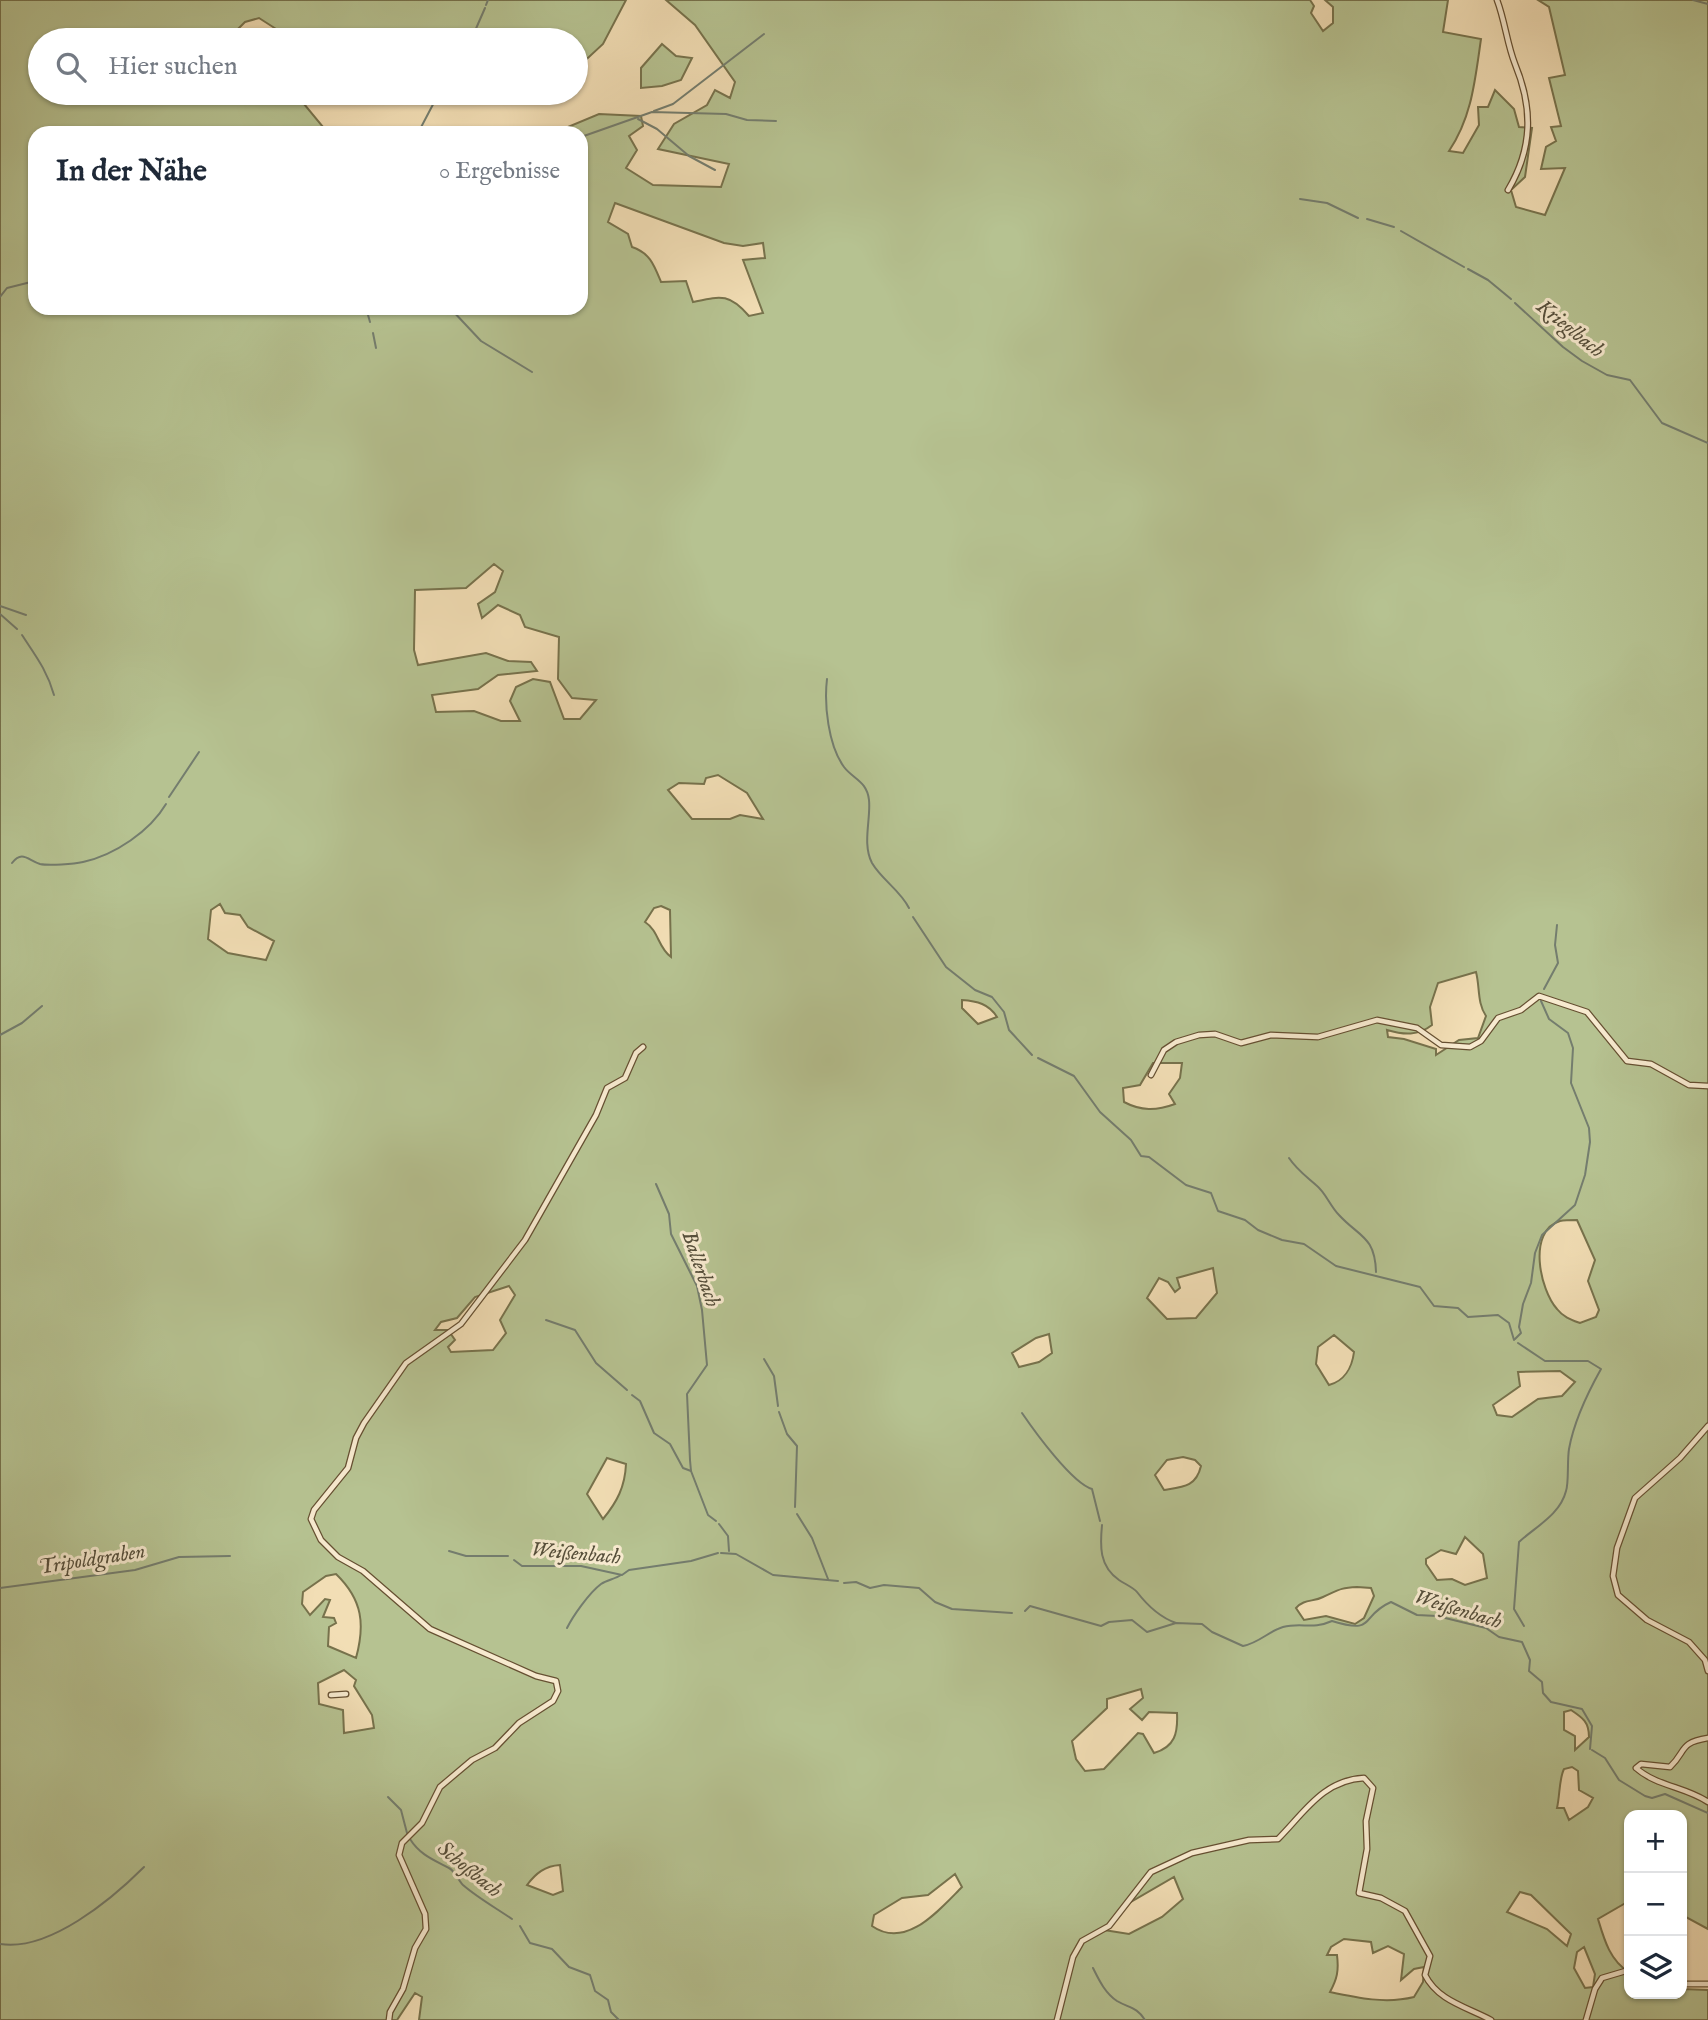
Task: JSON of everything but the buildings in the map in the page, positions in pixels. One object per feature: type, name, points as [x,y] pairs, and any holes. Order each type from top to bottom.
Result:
[{"type":"street","points":[[1497,0],[1521,75],[1528,109],[1527,149],[1508,190]]},
{"type":"street","points":[[1151,1075],[1164,1050],[1176,1042],[1199,1035],[1215,1034],[1241,1043],[1271,1035],[1329,1035],[1377,1020],[1410,1026],[1441,1045],[1470,1047],[1481,1041],[1498,1018],[1521,1010],[1539,996],[1587,1012],[1627,1061],[1651,1064],[1689,1085],[1708,1086]]},
{"type":"street","points":[[389,2020],[390,2012],[403,1989],[415,1948],[426,1928],[425,1914],[399,1855],[402,1843],[422,1823],[440,1787],[472,1760],[495,1748],[519,1723],[553,1701],[558,1691],[556,1681],[536,1676],[430,1629],[411,1615],[394,1596],[338,1557],[321,1540],[311,1519],[314,1510],[348,1468],[360,1430],[406,1363],[461,1324],[525,1240],[596,1115],[607,1088],[625,1078],[636,1053],[643,1047]]},
{"type":"street","points":[[1708,1426],[1680,1458],[1635,1498],[1617,1548],[1613,1576],[1618,1595],[1647,1620],[1689,1642],[1705,1660],[1708,1671]]},
{"type":"street","points":[[331,1695],[346,1694]]},
{"type":"street","points":[[1708,1738],[1693,1740],[1680,1750],[1670,1767],[1641,1763],[1636,1768],[1646,1776],[1708,1802]]},
{"type":"street","points":[[1057,2020],[1073,1957],[1082,1941],[1109,1926],[1151,1872],[1192,1853],[1250,1840],[1278,1839],[1318,1796],[1350,1779],[1364,1779],[1373,1788],[1366,1821],[1367,1849],[1359,1893],[1381,1898],[1405,1911],[1430,1956],[1425,1975],[1430,1986],[1457,2004],[1490,2020]]},
{"type":"street","points":[[1586,2020],[1595,1989],[1602,1979],[1624,1972]]},
{"type":"street","points":[[1687,1984],[1708,1984]]},
{"type":"green space","points":[[0,0],[626,0],[603,44],[588,58],[588,28],[275,28],[259,18],[245,22],[239,28],[28,28],[28,105],[305,105],[322,126],[28,126],[28,315],[588,315],[588,126],[570,126],[599,114],[641,116],[643,126],[629,136],[637,150],[626,168],[653,185],[721,187],[729,164],[658,149],[674,124],[707,105],[715,90],[730,98],[735,82],[695,25],[666,0],[1310,0],[1314,6],[1311,13],[1323,31],[1333,23],[1333,7],[1325,0],[1448,0],[1443,32],[1481,39],[1468,111],[1449,151],[1463,153],[1479,125],[1478,107],[1488,107],[1495,90],[1514,109],[1519,127],[1532,128],[1525,177],[1511,190],[1516,207],[1545,215],[1565,168],[1541,169],[1546,147],[1556,141],[1551,127],[1561,126],[1549,78],[1565,75],[1549,7],[1538,0],[1708,0],[1708,1929],[1687,1918],[1687,1810],[1624,1810],[1624,1904],[1598,1919],[1612,1956],[1624,1968],[1624,1999],[1687,1999],[1687,1989],[1708,1990],[1708,2020],[419,2020],[422,1997],[415,1993],[397,2020],[0,2020]],"holes":[[[615,203],[724,243],[743,246],[763,243],[765,258],[743,260],[763,313],[749,316],[736,303],[724,298],[693,302],[686,281],[661,282],[647,256],[632,247],[628,234],[608,222]],[[494,564],[503,571],[495,592],[478,604],[482,618],[498,605],[520,615],[525,627],[559,637],[558,679],[572,698],[596,700],[580,719],[564,719],[550,682],[533,679],[516,687],[510,701],[520,721],[501,721],[474,711],[436,712],[432,695],[478,689],[498,675],[537,671],[531,662],[508,661],[486,653],[418,665],[414,650],[415,590],[466,588]],[[718,775],[747,793],[763,819],[740,815],[730,819],[692,819],[668,790],[679,783],[704,784],[706,778]],[[220,904],[225,913],[240,915],[248,927],[274,941],[266,960],[228,953],[208,939],[211,910]],[[661,906],[670,910],[671,957],[645,922],[654,908]],[[1476,972],[1480,1000],[1486,1016],[1478,1038],[1459,1040],[1436,1055],[1436,1049],[1388,1037],[1387,1030],[1411,1034],[1432,1025],[1430,1007],[1438,983]],[[962,1000],[982,1004],[997,1017],[978,1024],[962,1008]],[[1153,1063],[1182,1063],[1180,1078],[1169,1094],[1175,1104],[1149,1109],[1136,1107],[1124,1102],[1123,1088],[1140,1085]],[[1577,1220],[1595,1260],[1588,1281],[1599,1310],[1596,1317],[1580,1323],[1562,1314],[1546,1289],[1540,1262],[1543,1236],[1550,1227],[1560,1221]],[[1213,1268],[1217,1293],[1196,1318],[1167,1319],[1147,1298],[1159,1278],[1168,1282],[1175,1292],[1180,1288],[1177,1278]],[[509,1286],[515,1295],[500,1320],[506,1333],[493,1350],[451,1352],[448,1347],[455,1340],[448,1330],[435,1330],[441,1322],[457,1318],[475,1297]],[[1049,1334],[1052,1353],[1039,1362],[1019,1367],[1012,1353],[1036,1338]],[[1334,1335],[1354,1352],[1346,1373],[1329,1385],[1316,1364],[1318,1347]],[[1560,1371],[1575,1382],[1562,1396],[1538,1399],[1512,1417],[1497,1415],[1493,1405],[1520,1386],[1518,1372]],[[1183,1457],[1195,1460],[1201,1466],[1196,1478],[1183,1487],[1164,1490],[1155,1475],[1167,1460]],[[607,1458],[626,1464],[622,1487],[603,1519],[587,1494]],[[1465,1537],[1483,1554],[1487,1578],[1465,1585],[1452,1579],[1437,1580],[1426,1564],[1426,1559],[1441,1550],[1456,1554]],[[336,1574],[345,1584],[360,1613],[356,1658],[328,1646],[329,1627],[336,1623],[334,1618],[323,1617],[330,1600],[325,1599],[310,1615],[302,1604],[303,1592],[326,1576]],[[1371,1588],[1374,1596],[1364,1618],[1355,1624],[1326,1616],[1304,1620],[1296,1608],[1302,1603],[1339,1590]],[[344,1670],[356,1680],[354,1686],[372,1715],[374,1728],[344,1733],[343,1710],[319,1704],[318,1683]],[[1141,1689],[1143,1698],[1130,1709],[1142,1720],[1149,1712],[1177,1713],[1174,1738],[1167,1747],[1154,1753],[1143,1734],[1138,1733],[1104,1769],[1085,1771],[1076,1759],[1072,1741],[1107,1708],[1107,1699]],[[1571,1710],[1584,1721],[1589,1737],[1575,1750],[1575,1736],[1564,1730],[1564,1712]],[[1572,1767],[1578,1771],[1579,1790],[1593,1798],[1588,1807],[1569,1820],[1564,1808],[1557,1808],[1564,1769]],[[560,1865],[563,1891],[553,1895],[527,1885],[541,1871]],[[955,1874],[962,1887],[932,1916],[909,1930],[885,1932],[872,1926],[874,1915],[902,1898],[928,1895]],[[1174,1877],[1183,1899],[1162,1917],[1129,1934],[1104,1930],[1124,1906]],[[1520,1892],[1531,1895],[1571,1934],[1567,1946],[1547,1929],[1507,1912]],[[1344,1939],[1371,1942],[1373,1953],[1388,1946],[1404,1954],[1401,1980],[1414,1969],[1424,1967],[1423,1982],[1414,1997],[1404,1999],[1372,1999],[1330,1992],[1337,1975],[1338,1961],[1337,1955],[1327,1955],[1331,1947]],[[1584,1947],[1595,1974],[1593,1987],[1585,1988],[1574,1968],[1577,1952]]]},
{"type":"green space","points":[[662,44],[676,56],[692,58],[681,80],[662,86],[641,88],[641,68]]},
{"type":"waterway","points":[[486,5],[488,0]]},
{"type":"waterway","points":[[1693,0],[1708,4]]},
{"type":"waterway","points":[[476,28],[485,8]]},
{"type":"waterway","points":[[654,111],[673,104],[764,34]]},
{"type":"waterway","points":[[422,126],[433,105]]},
{"type":"waterway","points":[[588,135],[652,112],[726,114],[747,120],[776,121]]},
{"type":"waterway","points":[[638,119],[657,129],[689,156],[715,170]]},
{"type":"waterway","name":"Krieglbach","points":[[1300,199],[1327,203],[1358,218]]},
{"type":"waterway","name":"Krieglbach","points":[[1367,219],[1394,227]]},
{"type":"waterway","name":"Krieglbach","points":[[1401,231],[1464,267]]},
{"type":"waterway","name":"Krieglbach","points":[[1468,269],[1488,280],[1511,299]]},
{"type":"waterway","points":[[0,297],[7,288],[28,283]]},
{"type":"waterway","name":"Krieglbach","points":[[1515,303],[1582,361],[1607,375],[1630,380],[1662,423],[1708,443]]},
{"type":"waterway","points":[[368,315],[370,322]]},
{"type":"waterway","points":[[457,315],[481,341],[532,372]]},
{"type":"waterway","points":[[373,333],[376,348]]},
{"type":"waterway","points":[[0,606],[26,615]]},
{"type":"waterway","points":[[0,614],[17,629]]},
{"type":"waterway","points":[[22,635],[44,670],[54,695]]},
{"type":"waterway","points":[[827,679],[827,712],[834,747],[844,767],[863,784],[868,794],[869,856],[876,869],[909,908]]},
{"type":"waterway","points":[[169,797],[199,752]]},
{"type":"waterway","points":[[12,863],[19,857],[49,865],[95,859],[119,848],[141,832],[166,804]]},
{"type":"waterway","points":[[913,917],[946,967],[975,990],[992,997],[1004,1012],[1009,1030],[1032,1055]]},
{"type":"waterway","points":[[1544,989],[1558,963],[1555,945],[1557,925]]},
{"type":"waterway","points":[[1515,1339],[1521,1333],[1519,1327],[1523,1304],[1531,1283],[1535,1253],[1542,1235],[1575,1205],[1585,1175],[1590,1142],[1589,1128],[1571,1083],[1573,1048],[1568,1033],[1549,1019],[1541,1001]]},
{"type":"waterway","points":[[0,1035],[22,1023],[42,1006]]},
{"type":"waterway","points":[[1038,1058],[1074,1076],[1100,1112],[1131,1140],[1141,1156],[1149,1157],[1186,1185],[1211,1193],[1218,1211],[1245,1220],[1258,1230],[1282,1240],[1304,1244],[1336,1266],[1420,1287],[1434,1306],[1458,1308],[1468,1317],[1498,1315],[1509,1323],[1514,1340]]},
{"type":"waterway","points":[[1289,1158],[1319,1188],[1339,1215],[1365,1238],[1373,1251],[1376,1272]]},
{"type":"waterway","name":"Ballerbach","points":[[656,1184],[669,1214],[671,1234],[697,1286],[702,1310],[707,1365],[687,1394],[690,1460],[691,1471],[708,1515],[716,1521]]},
{"type":"waterway","points":[[546,1320],[575,1330],[596,1363],[627,1390]]},
{"type":"waterway","points":[[1518,1343],[1545,1361],[1588,1361],[1601,1369],[1574,1428],[1569,1449],[1567,1487],[1563,1499],[1553,1514],[1519,1542],[1514,1609],[1524,1626]]},
{"type":"waterway","points":[[764,1359],[774,1376],[778,1406]]},
{"type":"waterway","points":[[632,1395],[640,1401],[654,1433],[670,1444],[683,1468],[691,1471]]},
{"type":"waterway","points":[[779,1412],[787,1434],[797,1446],[795,1507]]},
{"type":"waterway","points":[[1022,1413],[1064,1467],[1092,1489],[1100,1521]]},
{"type":"waterway","points":[[797,1514],[812,1538],[828,1579]]},
{"type":"waterway","name":"Ballerbach","points":[[719,1524],[728,1536],[729,1551]]},
{"type":"waterway","points":[[1102,1525],[1102,1555],[1112,1574],[1136,1590],[1154,1610],[1176,1623]]},
{"type":"waterway","name":"Weißenbach","points":[[449,1551],[466,1556],[508,1556]]},
{"type":"waterway","name":"Weißenbach","points":[[514,1560],[522,1566],[581,1566],[622,1575],[629,1570],[691,1561],[718,1553]]},
{"type":"waterway","name":"Weißenbach","points":[[721,1553],[736,1554],[773,1575],[838,1581]]},
{"type":"waterway","name":"Tripoldgraben","points":[[0,1588],[135,1570],[179,1557],[230,1556]]},
{"type":"waterway","points":[[567,1628],[596,1588],[621,1575]]},
{"type":"waterway","name":"Weißenbach","points":[[844,1583],[856,1582],[870,1588],[884,1585],[919,1588],[935,1602],[952,1609],[1012,1613]]},
{"type":"waterway","name":"Weißenbach","points":[[1025,1611],[1030,1606],[1101,1626],[1109,1622],[1132,1620],[1147,1632],[1176,1623],[1202,1624],[1212,1632],[1243,1646],[1290,1626],[1319,1625],[1332,1621],[1346,1625],[1362,1625],[1381,1607],[1391,1602],[1417,1615],[1437,1616],[1486,1628],[1499,1637],[1522,1642],[1530,1660],[1529,1671],[1542,1682],[1543,1693],[1551,1702],[1582,1709],[1592,1726],[1590,1749]]},
{"type":"waterway","name":"Weißenbach","points":[[1592,1750],[1605,1758],[1619,1780],[1645,1796],[1652,1798],[1665,1794],[1708,1813]]},
{"type":"waterway","name":"Schoßbach","points":[[388,1797],[401,1810],[407,1833]]},
{"type":"waterway","name":"Schoßbach","points":[[410,1839],[423,1853],[451,1869],[469,1890],[512,1919]]},
{"type":"waterway","points":[[0,1944],[39,1940],[59,1932],[97,1908],[144,1867]]},
{"type":"waterway","name":"Schoßbach","points":[[520,1926],[530,1943],[552,1949],[569,1967],[590,1975],[595,1991],[608,2000],[611,2012],[619,2020]]},
{"type":"waterway","points":[[1093,1968],[1109,1994],[1136,2010],[1145,2020]]}]
